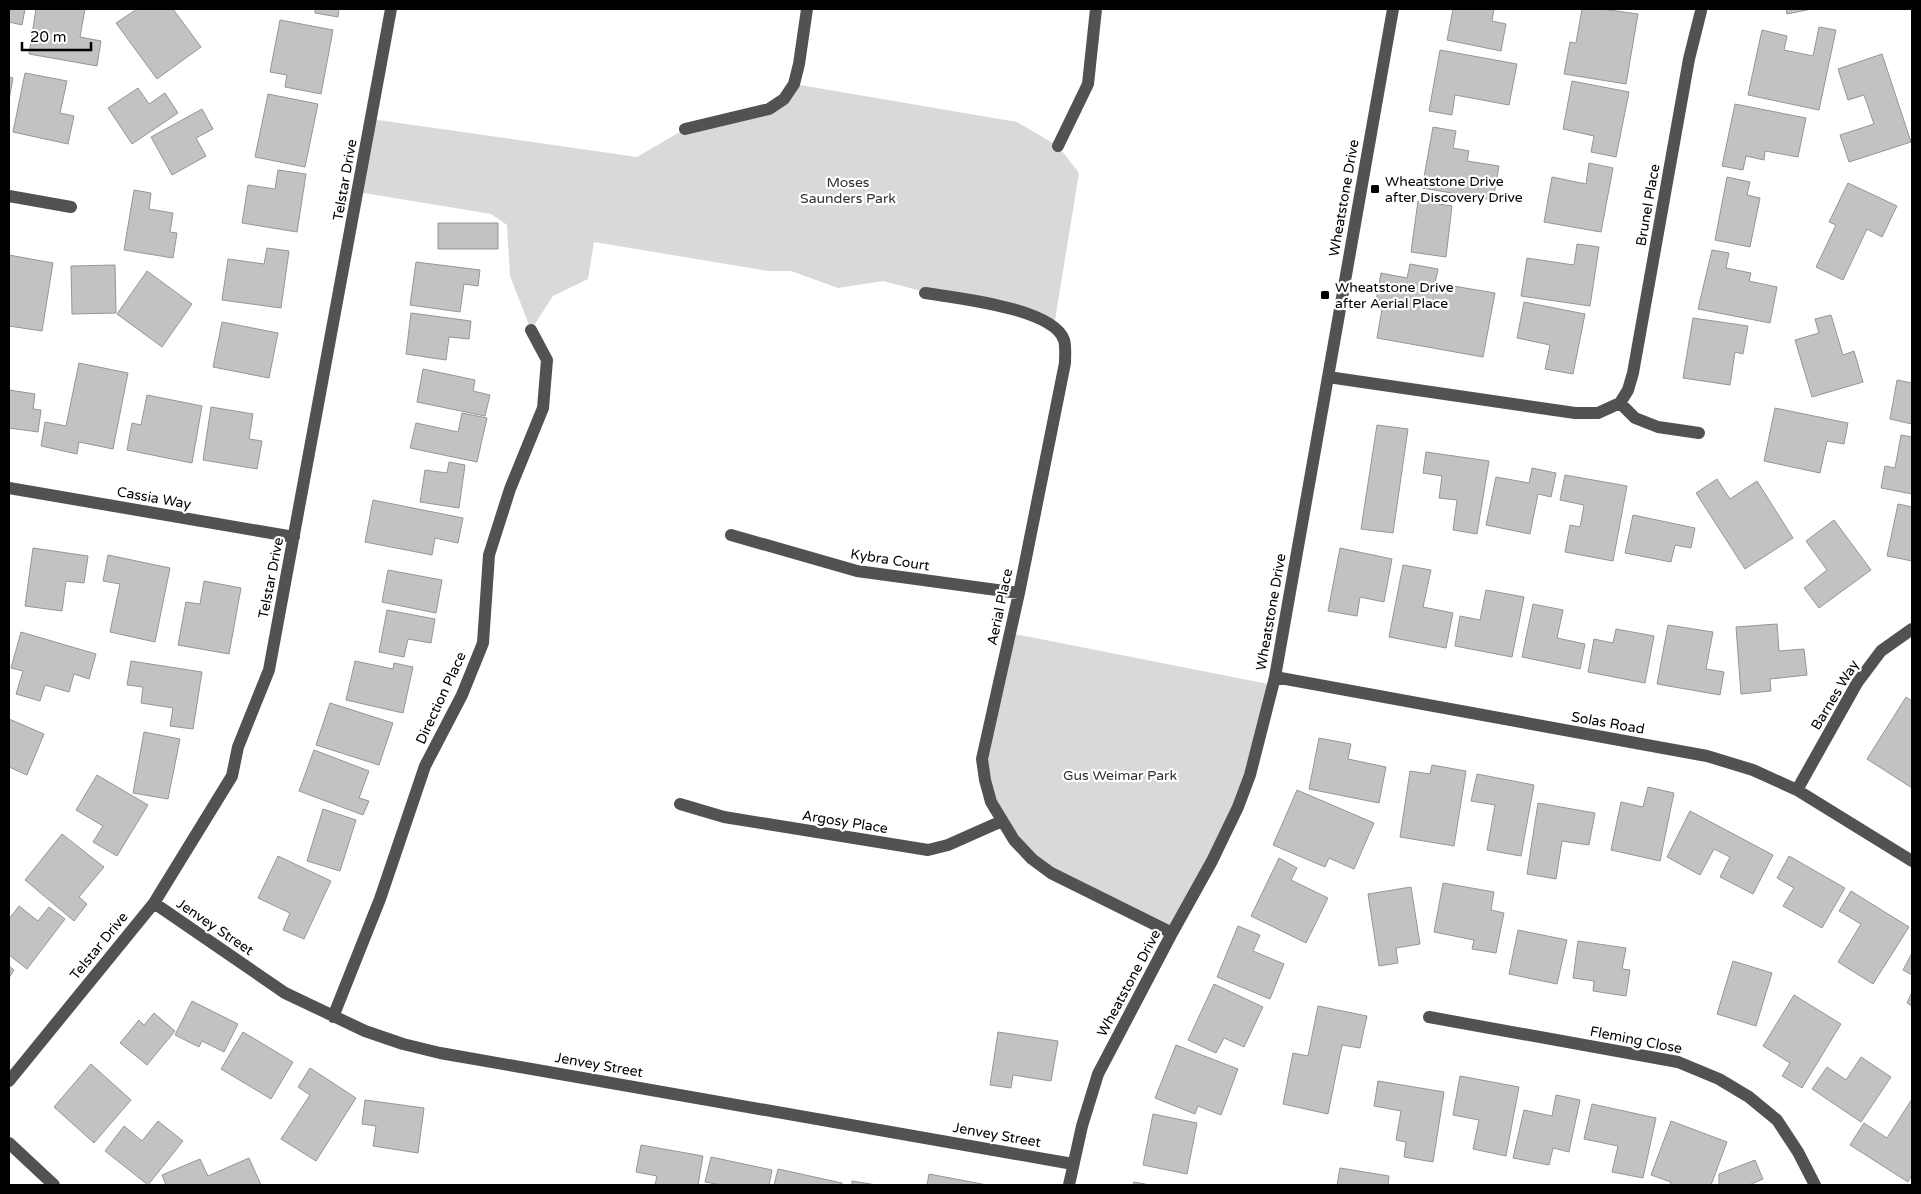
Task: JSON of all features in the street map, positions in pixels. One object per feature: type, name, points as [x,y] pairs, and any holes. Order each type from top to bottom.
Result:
[{"type":"street","name":"Telstar Drive","points":[[9,1081],[154,903],[232,776],[238,747],[269,670],[392,9]]},
{"type":"street","points":[[685,129],[770,109],[784,99],[794,84],[799,64],[807,9]]},
{"type":"street","points":[[1058,146],[1088,84],[1096,9]]},
{"type":"street","name":"Wheatstone Drive","points":[[1069,1185],[1082,1126],[1098,1074],[1216,854],[1238,807],[1250,775],[1275,677],[1393,9]]},
{"type":"street","name":"Brunel Place","points":[[1620,403],[1628,390],[1633,373],[1689,59],[1701,11]]},
{"type":"street","points":[[9,196],[71,207]]},
{"type":"street","name":"Aerial Place","points":[[925,293],[1011,308],[1054,326],[1064,340],[1065,363],[1019,593],[982,758],[991,802],[1014,840],[1050,873],[1172,933]]},
{"type":"street","name":"Direction Place","points":[[333,1017],[380,900],[425,766],[462,694],[482,643],[489,556],[510,489],[542,408],[547,360],[531,330]]},
{"type":"street","points":[[1328,377],[1575,413],[1598,413],[1620,403],[1635,418],[1642,421],[1658,426],[1699,433]]},
{"type":"street","name":"Cassia Way","points":[[9,488],[294,537]]},
{"type":"street","name":"Kybra Court","points":[[731,535],[857,572],[1019,593]]},
{"type":"street","name":"Barnes Way","points":[[1797,790],[1857,683],[1881,651],[1912,629]]},
{"type":"street","name":"Solas Road","points":[[1275,677],[1707,756],[1754,770],[1797,790],[1912,861]]},
{"type":"street","name":"Argosy Place","points":[[680,804],[724,818],[928,850],[948,845],[1002,821]]},
{"type":"street","name":"Jenvey Street","points":[[154,903],[285,993],[365,1032],[440,1053],[1073,1164]]},
{"type":"street","name":"Fleming Close","points":[[1429,1017],[1678,1062],[1719,1079],[1749,1097],[1777,1120],[1798,1152],[1815,1185]]},
{"type":"street","points":[[9,1143],[54,1185]]},
{"type":"green space","name":"Moses Saunders Park","points":[[794,84],[1017,122],[1058,146],[1079,173],[1054,326],[883,281],[838,288],[791,271],[768,271],[594,242],[588,279],[553,296],[531,330],[510,276],[507,225],[491,214],[358,192],[371,119],[637,157],[685,129],[769,109]]},
{"type":"green space","name":"Gus Weimar Park","points":[[1010,633],[1273,685],[1250,775],[1172,933],[1051,873],[1002,821],[982,759]]},
{"type":"building","points":[[9,9],[25,9],[22,25],[9,22]]},
{"type":"building","points":[[36,9],[85,9],[80,37],[101,41],[97,66],[29,54]]},
{"type":"building","points":[[137,9],[173,9],[201,47],[157,79],[116,23]]},
{"type":"building","points":[[315,9],[339,9],[338,17],[315,13]]},
{"type":"building","points":[[1453,9],[1494,9],[1492,21],[1506,24],[1501,51],[1447,40]]},
{"type":"building","points":[[1582,9],[1602,9],[1638,14],[1626,84],[1564,74],[1570,42],[1576,43]]},
{"type":"building","points":[[1786,9],[1812,9],[1787,14]]},
{"type":"building","points":[[280,20],[333,30],[321,94],[285,87],[287,75],[270,72]]},
{"type":"building","points":[[1819,27],[1836,30],[1819,110],[1748,95],[1762,30],[1787,36],[1784,50],[1813,56]]},
{"type":"building","points":[[1440,50],[1517,64],[1509,105],[1455,95],[1452,115],[1429,111]]},
{"type":"building","points":[[1882,54],[1911,142],[1849,162],[1840,135],[1874,124],[1864,95],[1848,100],[1838,69]]},
{"type":"building","points":[[25,73],[67,81],[60,113],[74,116],[68,144],[13,132]]},
{"type":"building","points":[[9,77],[13,78],[9,100]]},
{"type":"building","points":[[1572,81],[1629,92],[1616,157],[1591,152],[1594,136],[1563,129]]},
{"type":"building","points":[[138,88],[149,104],[165,93],[178,113],[132,144],[108,108]]},
{"type":"building","points":[[268,94],[318,104],[305,167],[255,157]]},
{"type":"building","points":[[1735,104],[1806,118],[1798,157],[1765,151],[1764,160],[1746,156],[1743,170],[1722,166]]},
{"type":"building","points":[[202,109],[213,129],[196,138],[206,156],[172,175],[151,137]]},
{"type":"building","points":[[1433,127],[1456,131],[1453,148],[1469,151],[1467,161],[1499,166],[1493,200],[1422,188]]},
{"type":"building","points":[[1589,163],[1613,168],[1601,232],[1544,222],[1552,177],[1586,184]]},
{"type":"building","points":[[278,170],[306,174],[297,232],[242,223],[248,185],[275,189]]},
{"type":"building","points":[[1727,177],[1750,182],[1747,195],[1760,198],[1750,247],[1715,240]]},
{"type":"building","points":[[1848,183],[1897,206],[1882,237],[1867,229],[1843,280],[1816,267],[1836,225],[1829,222]]},
{"type":"building","points":[[134,190],[151,193],[149,209],[173,213],[170,232],[177,233],[173,258],[124,250]]},
{"type":"building","points":[[1418,201],[1452,206],[1446,257],[1411,252]]},
{"type":"building","points":[[438,223],[498,223],[498,249],[438,249]]},
{"type":"building","points":[[1577,244],[1599,247],[1590,306],[1521,296],[1527,258],[1574,265]]},
{"type":"building","points":[[267,248],[289,251],[281,308],[222,300],[228,259],[264,264]]},
{"type":"building","points":[[1712,250],[1729,253],[1726,268],[1751,273],[1749,281],[1777,287],[1770,323],[1698,309]]},
{"type":"building","points":[[9,255],[53,263],[42,331],[9,326]]},
{"type":"building","points":[[416,262],[480,270],[478,286],[464,284],[460,312],[410,305]]},
{"type":"building","points":[[1410,264],[1438,269],[1435,283],[1495,293],[1483,357],[1377,338],[1383,303],[1376,301],[1381,273],[1407,278]]},
{"type":"building","points":[[115,265],[116,313],[72,314],[71,266]]},
{"type":"building","points":[[147,271],[192,304],[162,347],[117,314]]},
{"type":"building","points":[[1524,302],[1585,314],[1573,374],[1545,369],[1550,345],[1517,338]]},
{"type":"building","points":[[411,313],[471,321],[469,339],[449,337],[446,360],[406,354]]},
{"type":"building","points":[[1831,315],[1843,355],[1854,351],[1863,382],[1812,397],[1795,340],[1819,333],[1815,319]]},
{"type":"building","points":[[1693,318],[1748,326],[1743,354],[1735,352],[1730,385],[1683,378]]},
{"type":"building","points":[[222,322],[278,333],[269,378],[213,367]]},
{"type":"building","points":[[79,363],[128,373],[113,449],[79,442],[77,454],[41,446],[45,422],[66,426]]},
{"type":"building","points":[[423,369],[475,380],[473,391],[490,395],[485,416],[417,402]]},
{"type":"building","points":[[1897,380],[1912,383],[1912,424],[1890,419]]},
{"type":"building","points":[[9,390],[35,394],[33,409],[41,410],[38,432],[9,428]]},
{"type":"building","points":[[147,395],[202,406],[192,463],[127,450],[132,423],[141,425]]},
{"type":"building","points":[[211,407],[253,414],[249,439],[262,441],[257,469],[203,460]]},
{"type":"building","points":[[1775,408],[1848,423],[1844,444],[1827,441],[1820,473],[1764,461]]},
{"type":"building","points":[[462,413],[487,418],[477,462],[410,448],[416,423],[458,432]]},
{"type":"building","points":[[1377,425],[1408,429],[1393,533],[1361,529]]},
{"type":"building","points":[[1901,435],[1912,437],[1912,494],[1881,488],[1885,466],[1895,468]]},
{"type":"building","points":[[1426,452],[1489,461],[1477,534],[1453,530],[1457,500],[1439,498],[1442,476],[1423,473]]},
{"type":"building","points":[[449,462],[465,465],[459,508],[420,502],[425,470],[447,473]]},
{"type":"building","points":[[1532,468],[1556,473],[1551,497],[1538,494],[1530,534],[1486,525],[1496,477],[1529,483]]},
{"type":"building","points":[[1565,475],[1627,486],[1613,561],[1565,552],[1570,525],[1580,527],[1584,505],[1560,500]]},
{"type":"building","points":[[1717,479],[1730,499],[1757,481],[1793,538],[1745,569],[1696,493]]},
{"type":"building","points":[[373,500],[463,518],[458,543],[435,538],[432,555],[365,542]]},
{"type":"building","points":[[1898,504],[1912,507],[1912,561],[1887,556]]},
{"type":"building","points":[[1633,515],[1695,528],[1691,548],[1675,545],[1671,562],[1625,553]]},
{"type":"building","points":[[1834,520],[1871,570],[1819,608],[1804,588],[1827,570],[1806,541]]},
{"type":"building","points":[[33,548],[88,556],[84,583],[66,581],[62,611],[25,606]]},
{"type":"building","points":[[1340,548],[1392,559],[1384,602],[1360,597],[1357,616],[1328,611]]},
{"type":"building","points":[[108,555],[170,568],[155,642],[110,632],[120,584],[103,581]]},
{"type":"building","points":[[1403,565],[1431,570],[1423,607],[1453,613],[1446,648],[1389,637]]},
{"type":"building","points":[[388,570],[442,580],[436,613],[382,602]]},
{"type":"building","points":[[204,581],[241,588],[229,654],[178,645],[186,602],[200,604]]},
{"type":"building","points":[[1486,590],[1524,597],[1512,657],[1455,646],[1460,616],[1480,620]]},
{"type":"building","points":[[1533,604],[1563,610],[1557,638],[1585,644],[1580,669],[1522,657]]},
{"type":"building","points":[[387,610],[435,619],[431,643],[408,639],[404,657],[379,652]]},
{"type":"building","points":[[1777,624],[1779,651],[1804,649],[1807,675],[1770,679],[1771,691],[1741,694],[1736,627]]},
{"type":"building","points":[[1668,625],[1713,632],[1706,669],[1724,672],[1720,695],[1657,684]]},
{"type":"building","points":[[1616,629],[1654,636],[1645,683],[1588,672],[1594,639],[1613,643]]},
{"type":"building","points":[[21,632],[96,654],[89,679],[74,674],[69,692],[45,685],[40,701],[16,694],[23,671],[11,668]]},
{"type":"building","points":[[131,661],[202,672],[193,729],[170,726],[173,708],[141,703],[143,687],[127,685]]},
{"type":"building","points":[[355,661],[393,669],[394,663],[413,667],[403,713],[346,700]]},
{"type":"building","points":[[1906,697],[1912,701],[1912,788],[1867,759]]},
{"type":"building","points":[[330,703],[393,723],[379,765],[316,745]]},
{"type":"building","points":[[9,719],[44,734],[27,775],[9,767]]},
{"type":"building","points":[[144,732],[180,739],[168,799],[133,793]]},
{"type":"building","points":[[1319,738],[1351,744],[1348,759],[1386,767],[1379,803],[1309,789]]},
{"type":"building","points":[[314,750],[369,771],[359,798],[369,801],[363,815],[299,791]]},
{"type":"building","points":[[1432,765],[1466,771],[1454,846],[1400,837],[1410,771],[1430,774]]},
{"type":"building","points":[[1477,774],[1534,785],[1521,856],[1487,850],[1495,805],[1471,801]]},
{"type":"building","points":[[97,775],[148,805],[117,856],[93,842],[103,826],[76,810]]},
{"type":"building","points":[[1648,787],[1674,793],[1660,861],[1611,850],[1621,802],[1643,807]]},
{"type":"building","points":[[1297,790],[1374,823],[1354,869],[1329,858],[1325,867],[1273,845]]},
{"type":"building","points":[[1538,803],[1595,813],[1589,845],[1562,841],[1556,879],[1527,874]]},
{"type":"building","points":[[323,809],[356,820],[340,871],[307,861]]},
{"type":"building","points":[[1690,811],[1773,855],[1753,894],[1720,877],[1730,857],[1714,849],[1700,875],[1667,857]]},
{"type":"building","points":[[62,834],[104,867],[79,897],[87,904],[74,921],[25,880]]},
{"type":"building","points":[[278,856],[331,881],[304,939],[283,930],[290,913],[258,898]]},
{"type":"building","points":[[1789,856],[1845,888],[1822,928],[1783,906],[1794,888],[1777,878]]},
{"type":"building","points":[[1279,858],[1297,868],[1291,880],[1328,898],[1306,943],[1251,916]]},
{"type":"building","points":[[1443,883],[1494,892],[1491,910],[1504,913],[1496,953],[1472,949],[1474,940],[1434,932]]},
{"type":"building","points":[[1411,887],[1420,944],[1396,948],[1398,963],[1379,966],[1368,894]]},
{"type":"building","points":[[1851,891],[1909,927],[1873,984],[1838,962],[1861,924],[1839,911]]},
{"type":"building","points":[[19,906],[38,921],[49,907],[65,919],[27,969],[9,955],[9,919]]},
{"type":"building","points":[[1238,926],[1260,935],[1253,951],[1284,964],[1270,999],[1217,977]]},
{"type":"building","points":[[1518,930],[1567,940],[1557,984],[1509,974]]},
{"type":"building","points":[[1578,941],[1626,948],[1622,969],[1630,970],[1626,996],[1593,991],[1594,981],[1573,978]]},
{"type":"building","points":[[1912,953],[1912,975],[1903,970]]},
{"type":"building","points":[[1733,961],[1772,973],[1756,1026],[1717,1014]]},
{"type":"building","points":[[9,966],[14,970],[9,978]]},
{"type":"building","points":[[1214,984],[1263,1007],[1244,1047],[1224,1038],[1216,1053],[1188,1040]]},
{"type":"building","points":[[1912,992],[1912,1006],[1907,1003]]},
{"type":"building","points":[[1794,995],[1841,1024],[1802,1088],[1782,1076],[1790,1063],[1763,1046]]},
{"type":"building","points":[[192,1001],[238,1024],[224,1052],[202,1041],[199,1047],[175,1035]]},
{"type":"building","points":[[1318,1006],[1367,1016],[1360,1048],[1342,1045],[1328,1114],[1283,1104],[1293,1053],[1308,1056]]},
{"type":"building","points":[[154,1013],[175,1031],[147,1065],[120,1043],[139,1020],[144,1025]]},
{"type":"building","points":[[243,1032],[293,1062],[271,1099],[221,1069]]},
{"type":"building","points":[[998,1032],[1058,1041],[1051,1081],[1013,1075],[1011,1088],[990,1085]]},
{"type":"building","points":[[1176,1045],[1238,1069],[1221,1115],[1198,1106],[1195,1114],[1155,1098]]},
{"type":"building","points":[[1861,1057],[1891,1077],[1861,1122],[1812,1089],[1827,1067],[1846,1080]]},
{"type":"building","points":[[91,1064],[131,1100],[94,1143],[54,1107]]},
{"type":"building","points":[[310,1068],[356,1098],[316,1161],[281,1139],[310,1095],[298,1087]]},
{"type":"building","points":[[1460,1076],[1519,1087],[1506,1156],[1473,1149],[1479,1120],[1453,1115]]},
{"type":"building","points":[[1378,1081],[1444,1092],[1433,1162],[1404,1157],[1406,1142],[1396,1140],[1401,1111],[1374,1106]]},
{"type":"building","points":[[1556,1095],[1580,1100],[1569,1152],[1553,1148],[1549,1165],[1513,1158],[1524,1110],[1552,1116]]},
{"type":"building","points":[[1912,1099],[1912,1175],[1908,1182],[1850,1145],[1864,1123],[1887,1138]]},
{"type":"building","points":[[365,1100],[424,1108],[418,1153],[373,1146],[376,1126],[362,1124]]},
{"type":"building","points":[[1592,1104],[1656,1118],[1643,1178],[1612,1172],[1618,1146],[1584,1139]]},
{"type":"building","points":[[1153,1114],[1197,1123],[1187,1174],[1143,1165]]},
{"type":"building","points":[[158,1121],[183,1141],[148,1185],[105,1151],[124,1126],[142,1141]]},
{"type":"building","points":[[1671,1121],[1727,1142],[1711,1185],[1670,1185],[1671,1182],[1651,1175]]},
{"type":"building","points":[[641,1145],[703,1156],[698,1185],[655,1185],[657,1176],[636,1172]]},
{"type":"building","points":[[711,1157],[772,1170],[769,1185],[722,1185],[705,1182]]},
{"type":"building","points":[[249,1158],[261,1185],[166,1185],[162,1175],[200,1159],[208,1176]]},
{"type":"building","points":[[1755,1160],[1763,1179],[1749,1185],[1719,1185],[1719,1174]]},
{"type":"building","points":[[1340,1168],[1389,1176],[1388,1185],[1337,1185]]},
{"type":"building","points":[[778,1169],[842,1183],[842,1185],[774,1185]]},
{"type":"building","points":[[929,1174],[987,1185],[927,1185]]},
{"type":"building","points":[[852,1181],[877,1185],[852,1185]]},
{"type":"building","points":[[1134,1182],[1150,1185],[1133,1185]]},
{"type":"place","name":"Wheatstone Drive after Discovery Drive","points":[[1375,189]]},
{"type":"place","name":"Wheatstone Drive after Aerial Place","points":[[1325,295]]}]
